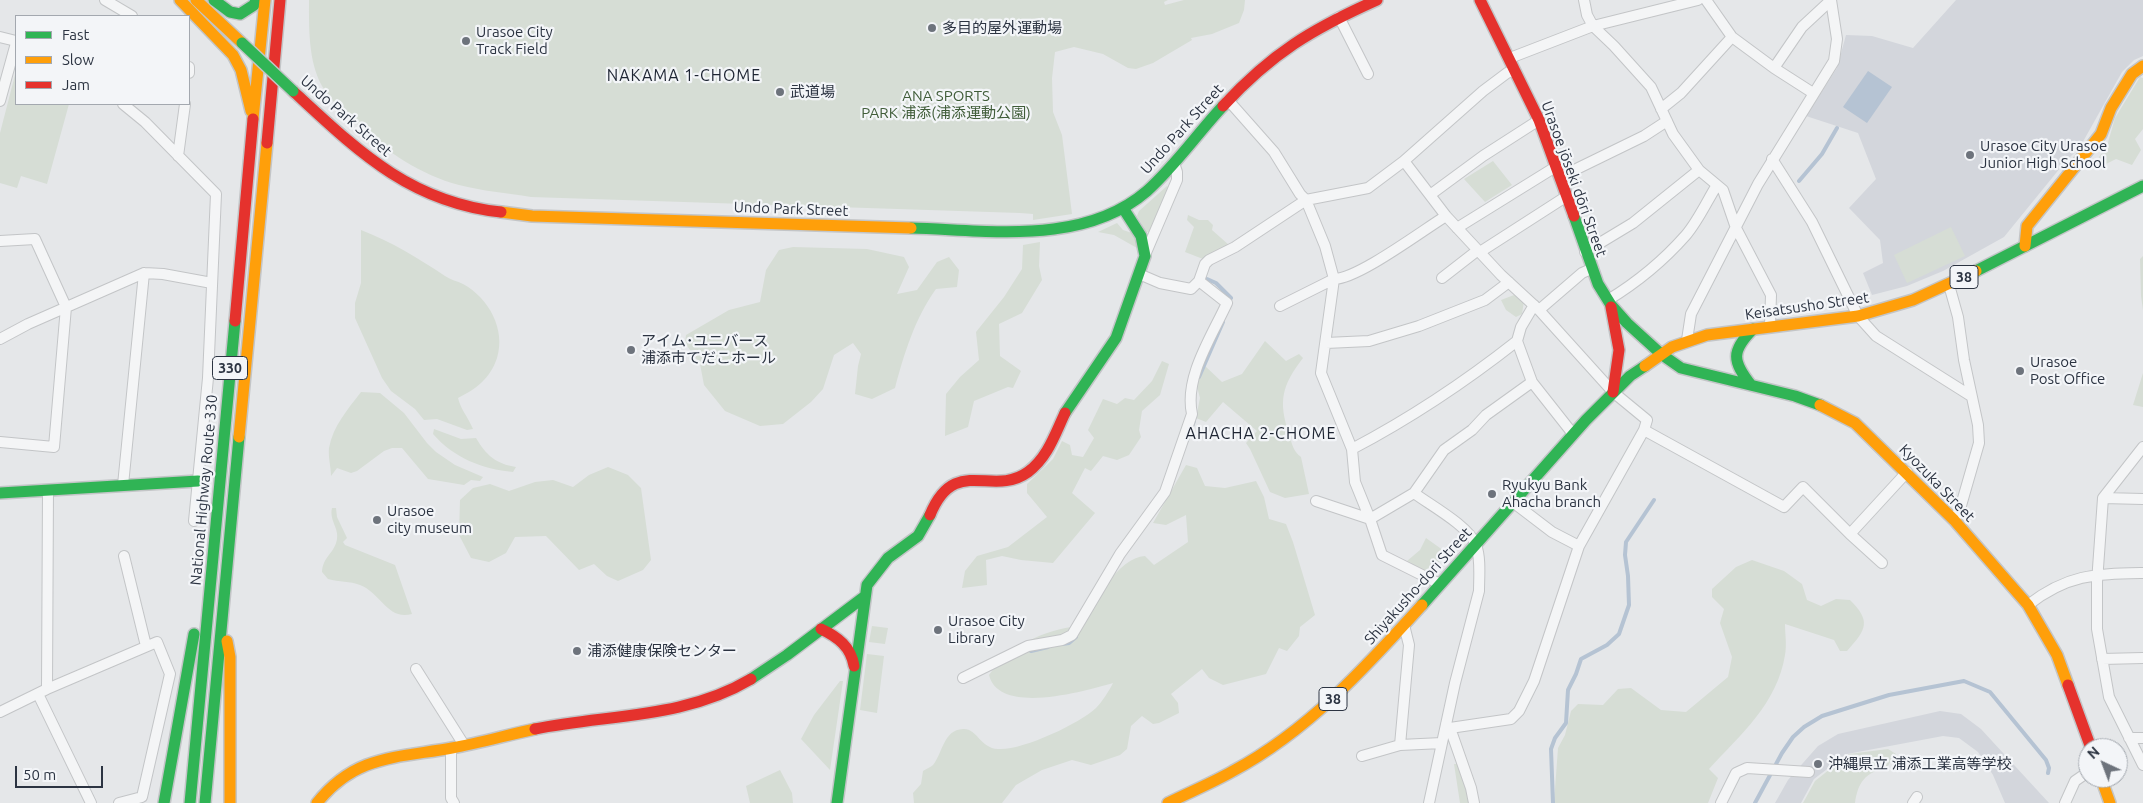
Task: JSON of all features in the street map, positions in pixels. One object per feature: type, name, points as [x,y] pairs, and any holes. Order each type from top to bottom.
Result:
[{"type":"main road","points":[[180,0],[233,56],[241,70],[253,116]]},
{"type":"main road","name":"Undo Park Street","points":[[196,0],[352,145],[397,178],[420,190],[481,210],[532,216],[1026,231],[1061,229],[1084,224],[1123,208],[1141,196],[1174,163],[1228,100],[1272,58],[1305,36],[1339,17],[1377,0]]},
{"type":"main road","points":[[214,0],[230,12],[240,14],[254,6],[256,0]]},
{"type":"main road","name":"National Highway Route 330","points":[[190,803],[265,0]]},
{"type":"main road","name":"National Highway Route 330","points":[[205,803],[280,0]]},
{"type":"main road","name":"Urasoe jōseki dōri Street","points":[[1480,0],[1539,120],[1559,172],[1591,269],[1609,303],[1661,354]]},
{"type":"main road","points":[[2025,246],[2027,226],[2101,134],[2111,108],[2132,74],[2143,66]]},
{"type":"main road","name":"Keisatsusho Street","points":[[1661,354],[1687,340],[1707,335],[1858,316],[1913,300],[1949,285],[2143,186]]},
{"type":"main road","points":[[837,803],[867,585],[886,560],[920,534],[938,497],[949,488],[972,479],[1013,479],[1025,475],[1038,465],[1049,450],[1074,398],[1116,338],[1145,256],[1145,244],[1141,235],[1123,208]]},
{"type":"main road","points":[[1609,303],[1619,350],[1613,392]]},
{"type":"main road","points":[[1751,385],[1740,372],[1734,358],[1738,345],[1754,329]]},
{"type":"main road","name":"Kyozuka Street","points":[[1661,354],[1681,368],[1692,372],[1795,396],[1838,414],[1870,436],[1954,520],[2028,605],[2056,655],[2087,738]]},
{"type":"main road","name":"Shiyakusho-dori Street","points":[[1168,803],[1234,771],[1269,749],[1299,728],[1333,699],[1404,625],[1514,503],[1573,434],[1630,376],[1661,354]]},
{"type":"main road","points":[[0,493],[198,481]]},
{"type":"main road","points":[[164,803],[197,616],[209,593]]},
{"type":"main road","points":[[317,803],[334,783],[346,774],[373,760],[406,753],[451,748],[551,726],[661,712],[703,701],[752,679],[864,597]]},
{"type":"main road","points":[[222,621],[230,657],[230,803]]},
{"type":"main road","points":[[821,629],[838,638],[847,648],[853,660],[854,676]]},
{"type":"main road","points":[[2105,788],[2110,803]]},
{"type":"street","points":[[105,0],[130,15]]},
{"type":"street","points":[[1584,0],[1587,14],[1593,26],[1651,88],[1673,134],[1699,170],[1723,190],[1736,228],[1771,294],[1770,326]]},
{"type":"street","points":[[1510,58],[1555,39],[1593,26],[1698,0]]},
{"type":"street","points":[[1706,0],[1732,37],[1774,68],[1813,93]]},
{"type":"street","points":[[1774,68],[1802,27],[1831,0]]},
{"type":"street","points":[[1687,340],[1691,314],[1772,159],[1834,61],[1836,53],[1836,24],[1831,0]]},
{"type":"street","points":[[1339,17],[1368,74]]},
{"type":"street","points":[[0,37],[15,42]]},
{"type":"street","points":[[1661,109],[1681,93],[1732,37]]},
{"type":"street","points":[[0,101],[15,46]]},
{"type":"street","points":[[1138,274],[1160,283],[1191,290],[1199,281],[1205,264],[1209,260],[1235,247],[1306,200],[1368,188],[1404,161],[1483,90],[1506,73],[1515,70]]},
{"type":"street","points":[[1228,100],[1274,152],[1300,194],[1306,200],[1325,246],[1334,279],[1321,372],[1352,449],[1355,482],[1382,555],[1440,584]]},
{"type":"street","points":[[124,105],[145,122],[216,194],[208,378],[194,522]]},
{"type":"street","points":[[178,156],[185,105]]},
{"type":"street","points":[[1430,195],[1483,156],[1539,120]]},
{"type":"street","points":[[1457,228],[1559,172],[1644,136],[1667,121]]},
{"type":"street","points":[[1772,159],[1812,222],[1858,316],[1876,336],[1971,396]]},
{"type":"street","points":[[1404,161],[1457,228],[1536,307],[1613,392],[1647,420],[1644,430],[1579,546],[1534,681],[1519,711],[1511,719],[1448,726]]},
{"type":"street","points":[[1145,256],[1177,180],[1178,172],[1174,163]]},
{"type":"street","points":[[1585,252],[1633,223],[1699,170]]},
{"type":"street","points":[[1609,303],[1655,265],[1686,234],[1717,185]]},
{"type":"street","points":[[1442,278],[1479,251],[1567,196]]},
{"type":"street","points":[[1280,306],[1334,279],[1340,279],[1370,265],[1446,216]]},
{"type":"street","points":[[0,241],[35,239],[66,307],[54,447],[0,442]]},
{"type":"street","points":[[1352,449],[1428,406],[1476,373],[1517,340],[1521,327],[1536,307],[1582,273],[1591,269]]},
{"type":"street","points":[[0,339],[66,307],[144,273],[163,274],[212,283]]},
{"type":"street","points":[[123,485],[144,273]]},
{"type":"street","points":[[963,678],[1028,646],[1062,640],[1072,635],[1120,554],[1165,492],[1192,414],[1190,385],[1227,303],[1199,281]]},
{"type":"street","points":[[1326,343],[1369,341],[1420,326],[1485,300],[1509,282]]},
{"type":"street","points":[[1949,285],[1958,317],[1971,396],[1977,411],[1979,443],[1960,509],[1954,520]]},
{"type":"street","points":[[1517,340],[1532,382],[1573,434]]},
{"type":"street","points":[[1316,501],[1370,519],[1414,493],[1444,450],[1472,430],[1486,415],[1532,382]]},
{"type":"street","points":[[1644,430],[1784,507],[1803,487],[1882,563]]},
{"type":"street","points":[[2143,447],[2103,498],[2097,574],[2097,629],[2109,697],[2143,765]]},
{"type":"street","points":[[1850,534],[1907,472]]},
{"type":"street","points":[[48,490],[43,692],[91,803]]},
{"type":"street","points":[[1414,493],[1470,534],[1476,545],[1479,591],[1429,803]]},
{"type":"street","points":[[2103,498],[2143,498]]},
{"type":"street","points":[[1514,503],[1552,532],[1579,546]]},
{"type":"street","points":[[124,556],[146,646]]},
{"type":"street","points":[[2028,605],[2037,598],[2080,577],[2097,574],[2143,573]]},
{"type":"street","points":[[1400,745],[1409,645],[1404,625]]},
{"type":"street","points":[[0,712],[157,642],[170,674],[142,800],[119,803]]},
{"type":"street","points":[[2102,659],[2143,658]]},
{"type":"street","points":[[416,669],[464,745]]},
{"type":"street","points":[[1448,726],[1471,788],[1474,803]]},
{"type":"street","points":[[2129,738],[2143,738]]},
{"type":"street","points":[[1362,756],[1400,745],[1442,743]]},
{"type":"street","points":[[451,748],[451,798],[454,803]]},
{"type":"street","points":[[1721,803],[1736,773],[1747,768],[1809,772]]},
{"type":"street","points":[[2065,803],[2075,781],[2078,779]]},
{"type":"shaded area","name":"Urasoe City Urasoe Junior High School","points":[[1956,0],[2143,0],[2143,56],[2134,60],[2122,72],[2080,147],[2065,162],[2004,237],[1943,271],[1907,286],[1872,295],[1863,273],[1883,263],[1880,240],[1849,208],[1876,179],[1858,133],[1806,116],[1837,68],[1846,35],[1872,36],[1913,48]]},
{"type":"shaded area","name":"沖縄県立 浦添工業高等学校","points":[[1940,711],[1961,714],[1981,729],[2049,803],[2005,803],[1993,775],[1978,752],[1959,738],[1943,736],[1847,754],[1814,779],[1801,803],[1775,803],[1788,780],[1818,746],[1838,734]]},
{"type":"green space","name":"ANA SPORTS PARK 浦添(浦添運動公園)","points":[[309,0],[1168,0],[1164,2],[1165,5],[1184,0],[1245,0],[1244,10],[1239,23],[1212,34],[1191,38],[1192,40],[1153,63],[1136,69],[1128,68],[1103,54],[1074,47],[1055,52],[1052,78],[1053,112],[1062,135],[1072,214],[1033,220],[1033,214],[1020,213],[531,197],[445,181],[418,169],[393,153],[353,121],[330,97],[322,86],[314,66],[309,32]]},
{"type":"green space","points":[[15,75],[15,105],[69,105],[47,184],[21,176],[17,188],[0,183],[0,133]]},
{"type":"green space","points":[[2140,77],[2143,78],[2143,129],[2135,139],[2141,150],[2132,165],[2116,159],[2104,165],[2099,157],[2107,146],[2115,118]]},
{"type":"green space","points":[[1493,161],[1512,185],[1485,202],[1464,179]]},
{"type":"green space","points":[[1167,186],[1169,188],[1153,232],[1146,232],[1137,216],[1139,211]]},
{"type":"green space","points":[[1188,215],[1199,220],[1208,220],[1213,225],[1212,230],[1229,245],[1203,259],[1185,252],[1194,227],[1187,220]]},
{"type":"green space","points":[[1117,223],[1123,230],[1132,233],[1137,241],[1137,248],[1114,235],[1098,232]]},
{"type":"green space","points":[[1951,227],[1965,256],[1907,283],[1894,255]]},
{"type":"green space","points":[[361,230],[394,245],[447,277],[463,284],[488,306],[497,326],[499,337],[497,358],[486,378],[471,391],[458,398],[473,429],[467,430],[437,419],[424,420],[415,409],[391,391],[382,378],[355,318],[355,303],[361,283]]},
{"type":"green space","points":[[1040,242],[1039,266],[1042,280],[1022,313],[999,324],[1000,356],[1021,371],[1013,388],[1008,387],[974,401],[968,427],[945,436],[946,394],[960,377],[979,360],[976,332],[1004,297],[1022,269],[1023,245]]},
{"type":"green space","points":[[793,247],[867,249],[904,257],[909,267],[897,294],[917,290],[937,262],[949,257],[959,270],[957,287],[936,289],[929,300],[911,337],[895,388],[872,399],[855,394],[861,354],[853,343],[834,355],[823,389],[811,402],[783,424],[760,426],[725,411],[704,385],[700,364],[685,343],[686,335],[729,310],[760,302],[766,270],[779,250]]},
{"type":"green space","points":[[2143,256],[2143,310],[2140,259]]},
{"type":"green space","points":[[1514,295],[1524,301],[1522,314],[1516,317],[1506,310],[1501,300]]},
{"type":"green space","points":[[1265,341],[1286,361],[1299,354],[1303,358],[1286,385],[1283,403],[1293,447],[1301,457],[1309,494],[1285,498],[1270,492],[1246,443],[1257,431],[1223,402],[1206,422],[1196,418],[1200,398],[1196,383],[1204,365],[1222,382],[1242,374]]},
{"type":"green space","points":[[1162,361],[1169,364],[1160,395],[1142,411],[1139,430],[1141,437],[1129,455],[1117,460],[1103,456],[1091,471],[1085,468],[1072,493],[1095,513],[1053,563],[1002,556],[986,560],[987,585],[962,588],[965,571],[977,556],[1008,547],[1047,517],[1027,493],[1027,484],[1053,459],[1062,441],[1070,445],[1072,455],[1083,457],[1094,438],[1088,430],[1103,399],[1117,404],[1125,398],[1134,400],[1152,381]]},
{"type":"green space","points":[[2143,373],[2143,407],[2133,405]]},
{"type":"green space","points":[[361,392],[380,393],[404,413],[436,452],[455,465],[483,477],[480,481],[471,480],[464,485],[428,479],[402,448],[392,448],[384,451],[357,471],[351,473],[337,468],[331,476],[329,448],[331,440],[342,418]]},
{"type":"green space","points":[[434,429],[461,439],[476,438],[492,458],[503,464],[516,467],[513,472],[490,468],[469,461],[450,450],[441,442],[433,434]]},
{"type":"green space","points":[[1186,465],[1197,468],[1205,486],[1225,488],[1256,481],[1264,497],[1269,519],[1286,524],[1315,615],[1300,627],[1299,636],[1287,651],[1279,648],[1266,674],[1223,685],[1209,678],[1202,669],[1171,694],[1178,703],[1179,713],[1153,724],[1142,716],[1131,726],[1127,749],[1120,755],[1091,765],[1072,760],[1042,770],[1016,785],[1002,803],[914,803],[913,793],[921,784],[923,771],[933,765],[947,738],[956,730],[963,729],[972,732],[992,748],[1021,746],[1064,729],[1088,714],[1101,703],[1113,683],[1064,695],[1025,698],[1009,695],[996,687],[989,675],[1007,656],[1028,641],[1053,631],[1078,626],[1107,583],[1125,564],[1135,558],[1145,556],[1154,565],[1188,542],[1186,515],[1166,525],[1153,523]]},
{"type":"green space","points":[[608,467],[628,475],[641,488],[651,560],[643,570],[618,581],[607,576],[594,564],[579,570],[546,536],[515,537],[506,553],[489,562],[471,558],[459,535],[460,500],[473,488],[490,484],[509,491],[535,482],[553,480],[573,487],[589,475]]},
{"type":"green space","points":[[332,508],[336,508],[337,517],[347,538],[343,542],[345,545],[395,565],[412,614],[397,614],[374,594],[360,585],[328,579],[322,572],[324,562],[334,548],[337,539],[337,531],[331,512]]},
{"type":"green space","points":[[1426,538],[1447,553],[1429,573],[1407,561],[1420,550]]},
{"type":"green space","points":[[1752,560],[1784,571],[1802,584],[1807,600],[1821,606],[1836,599],[1850,600],[1857,607],[1864,620],[1859,637],[1847,651],[1840,651],[1834,640],[1785,624],[1786,643],[1781,673],[1774,689],[1756,717],[1709,769],[1718,778],[1708,803],[1554,803],[1558,748],[1565,735],[1571,711],[1578,704],[1603,705],[1618,689],[1631,688],[1661,710],[1686,712],[1728,677],[1732,657],[1720,623],[1724,609],[1712,597],[1712,589],[1736,567]]},
{"type":"green space","points":[[872,626],[888,628],[885,644],[869,642]]},
{"type":"green space","points":[[867,654],[884,656],[877,713],[860,710]]},
{"type":"green space","points":[[840,681],[843,681],[830,770],[801,739],[814,715]]},
{"type":"green space","points":[[1888,749],[1896,754],[1887,767],[1873,772],[1864,779],[1858,789],[1855,803],[1803,803],[1815,781],[1849,754]]},
{"type":"green space","points":[[1454,764],[1458,764],[1470,803],[1460,803]]},
{"type":"green space","points":[[780,770],[792,793],[793,803],[750,803],[746,786]]},
{"type":"water","points":[[1868,71],[1892,87],[1867,123],[1843,107]]},
{"type":"waterway","points":[[1799,181],[1822,154],[1837,128]]},
{"type":"waterway","points":[[1207,279],[1216,283],[1231,298]]},
{"type":"waterway","points":[[1199,377],[1223,322]]},
{"type":"waterway","points":[[1187,440],[1194,421]]},
{"type":"waterway","points":[[1553,803],[1551,749],[1555,738],[1566,723],[1568,690],[1581,659],[1607,645],[1619,634],[1629,605],[1625,555],[1626,542],[1654,500]]},
{"type":"waterway","points":[[1062,644],[1069,643],[1076,637]]},
{"type":"waterway","points":[[1031,651],[1048,647]]},
{"type":"waterway","points":[[1755,803],[1782,753],[1793,737],[1804,727],[1822,716],[1889,695],[1964,681],[1990,692],[2046,760],[2049,768],[2048,773]]},
{"type":"traffic: fast","points":[[214,0],[230,12],[240,14],[254,5],[256,0]]},
{"type":"traffic: fast","points":[[242,43],[293,91]]},
{"type":"traffic: fast","points":[[911,228],[1003,232],[1034,231],[1065,227],[1094,220],[1122,208],[1147,191],[1167,171],[1223,106]]},
{"type":"traffic: fast","points":[[1976,271],[2143,186]]},
{"type":"traffic: fast","points":[[1065,413],[1116,338],[1145,256],[1141,236],[1123,208]]},
{"type":"traffic: fast","points":[[1574,216],[1598,284],[1611,305],[1627,323],[1661,354],[1681,368],[1795,396],[1820,405]]},
{"type":"traffic: fast","points":[[190,803],[235,321]]},
{"type":"traffic: fast","points":[[1751,385],[1737,363],[1737,356],[1741,344],[1753,329]]},
{"type":"traffic: fast","points":[[1422,605],[1586,420],[1630,376],[1645,366]]},
{"type":"traffic: fast","points":[[205,803],[239,437]]},
{"type":"traffic: fast","points":[[0,493],[198,481]]},
{"type":"traffic: fast","points":[[837,803],[867,585],[888,558],[918,536],[930,515]]},
{"type":"traffic: fast","points":[[751,679],[787,655],[864,597]]},
{"type":"traffic: fast","points":[[164,803],[194,634]]},
{"type":"traffic: slow","points":[[180,0],[233,55],[241,70],[251,111]]},
{"type":"traffic: slow","points":[[196,0],[242,43]]},
{"type":"traffic: slow","points":[[253,119],[265,0]]},
{"type":"traffic: slow","points":[[2025,246],[2027,226],[2101,134],[2111,108],[2132,74],[2143,66]]},
{"type":"traffic: slow","points":[[239,437],[267,143]]},
{"type":"traffic: slow","points":[[501,212],[532,216],[911,228]]},
{"type":"traffic: slow","points":[[1645,366],[1672,347],[1707,335],[1858,316],[1913,300],[1976,271]]},
{"type":"traffic: slow","points":[[1820,405],[1855,423],[1954,520],[2028,605],[2057,655],[2068,685]]},
{"type":"traffic: slow","points":[[1168,803],[1233,771],[1286,737],[1335,696],[1422,605]]},
{"type":"traffic: slow","points":[[227,641],[230,657],[230,803]]},
{"type":"traffic: slow","points":[[317,803],[331,787],[346,776],[378,761],[462,746],[535,729]]},
{"type":"traffic: slow","points":[[2105,788],[2110,803]]},
{"type":"traffic: jam","points":[[267,143],[280,0]]},
{"type":"traffic: jam","points":[[1223,106],[1259,71],[1294,44],[1332,21],[1377,0]]},
{"type":"traffic: jam","points":[[1480,0],[1539,120],[1574,216]]},
{"type":"traffic: jam","points":[[293,91],[363,153],[412,185],[439,197],[468,206],[501,212]]},
{"type":"traffic: jam","points":[[235,321],[253,119]]},
{"type":"traffic: jam","points":[[1611,307],[1619,350],[1613,392]]},
{"type":"traffic: jam","points":[[930,515],[940,497],[951,486],[963,481],[1014,479],[1028,472],[1046,452],[1065,413]]},
{"type":"traffic: jam","points":[[821,629],[843,643],[850,653],[854,666]]},
{"type":"traffic: jam","points":[[535,729],[645,713],[699,702],[751,679]]},
{"type":"traffic: jam","points":[[2068,685],[2087,738]]},
{"type":"place","name":"多目的屋外運動場","points":[[932,28]]},
{"type":"place","name":"Urasoe City Track Field","points":[[466,41]]},
{"type":"place","name":"武道場","points":[[780,92]]},
{"type":"place","name":"Urasoe City Urasoe Junior High School","points":[[1970,155]]},
{"type":"place","name":"アイム･ユニバース 浦添市てだこホール","points":[[631,350]]},
{"type":"place","name":"Urasoe Post Office","points":[[2020,371]]},
{"type":"place","name":"Ryukyu Bank Ahacha branch","points":[[1492,494]]},
{"type":"place","name":"Urasoe city museum","points":[[377,520]]},
{"type":"place","name":"Urasoe City Library","points":[[938,630]]},
{"type":"place","name":"浦添健康保険センター","points":[[577,651]]},
{"type":"place","name":"沖縄県立 浦添工業高等学校","points":[[1818,764]]},
{"type":"district","name":"NAKAMA 1-CHOME","points":[[684,76]]},
{"type":"district","name":"AHACHA 2-CHOME","points":[[1261,434]]}]
